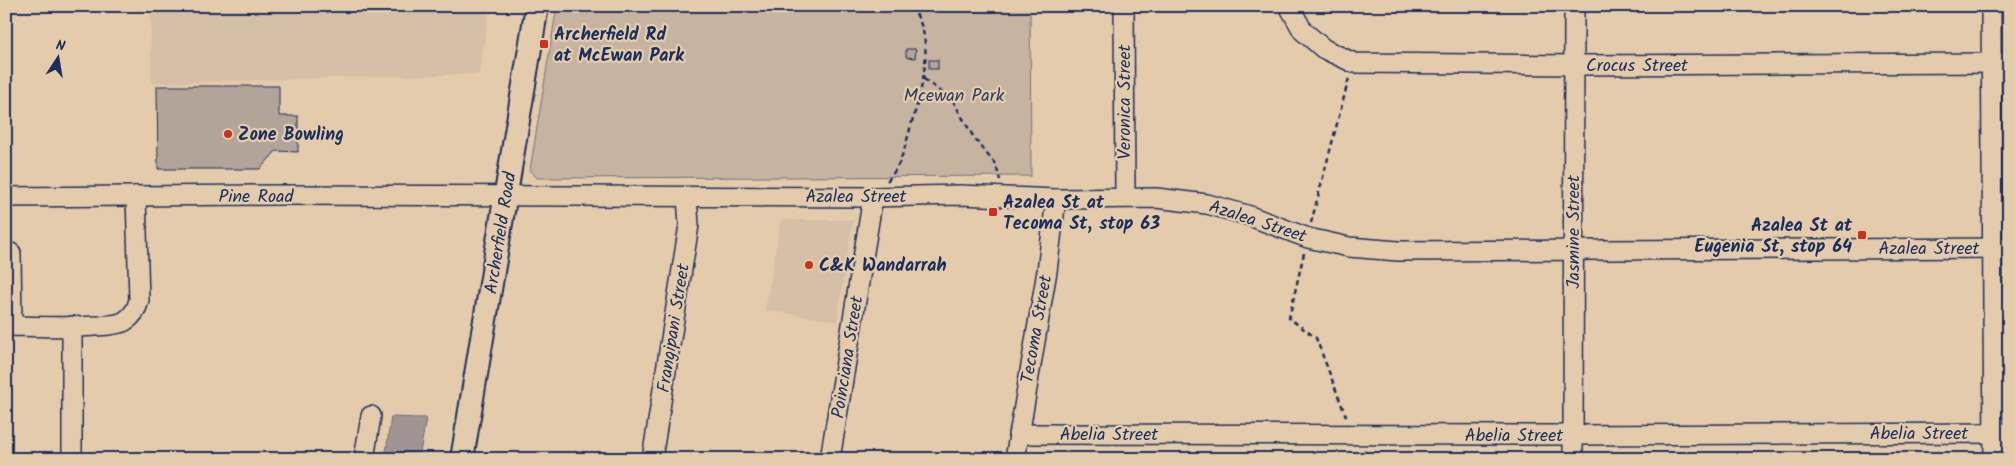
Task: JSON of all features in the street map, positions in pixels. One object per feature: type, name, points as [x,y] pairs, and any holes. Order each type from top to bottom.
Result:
[{"type":"main road","name":"Archerfield Road","points":[[462,459],[507,197],[537,6]]},
{"type":"street","name":"Veronica Street","points":[[1124,6],[1125,197]]},
{"type":"street","name":"Crocus Street","points":[[1289,6],[1303,31],[1324,49],[1354,62],[1574,66],[2000,63]]},
{"type":"street","name":"Jasmine Street","points":[[1573,459],[1574,6]]},
{"type":"street","points":[[1991,6],[2000,63],[2001,433],[1994,459]]},
{"type":"street","name":"Pine Road","points":[[6,197],[288,195],[507,197]]},
{"type":"street","name":"Azalea Street","points":[[507,197],[873,197],[960,195],[1056,199],[1156,198],[1207,204],[1247,215],[1308,238],[1349,247],[1398,251],[2000,248]]},
{"type":"street","points":[[10,254],[9,326],[117,325],[124,322],[135,313],[139,300],[136,196]]},
{"type":"street","name":"Frangipani Street","points":[[652,459],[689,225],[687,196]]},
{"type":"street","name":"Poinciana Street","points":[[830,459],[873,197]]},
{"type":"street","name":"Tecoma Street","points":[[1014,459],[1047,270],[1056,199]]},
{"type":"street","points":[[72,326],[72,459]]},
{"type":"street","points":[[364,459],[371,416]]},
{"type":"street","name":"Abelia Street","points":[[1018,434],[1573,435],[2001,433]]},
{"type":"path","points":[[873,197],[893,175],[900,162],[924,79],[924,35],[918,16],[911,6]]},
{"type":"path","points":[[1354,62],[1300,264],[1290,318],[1316,338],[1348,421],[1369,459]]},
{"type":"path","points":[[924,79],[953,102],[974,138],[996,165],[1000,180],[1010,197]]},
{"type":"shaded area","points":[[151,6],[490,6],[479,74],[151,83]]},
{"type":"shaded area","name":"C&K Wandarrah","points":[[781,220],[853,220],[837,321],[765,310]]},
{"type":"shaded area","points":[[391,417],[426,418],[419,459],[385,459]]},
{"type":"green space","name":"Mcewan Park","points":[[557,6],[1030,6],[1031,176],[537,178],[530,170]]},
{"type":"building","points":[[906,49],[916,49],[915,58],[906,57]]},
{"type":"building","points":[[929,60],[938,60],[938,69],[929,69]]},
{"type":"building","name":"Zone Bowling","points":[[157,86],[279,86],[279,116],[298,116],[298,152],[276,151],[260,169],[158,169]]},
{"type":"place","name":"Archerfield Rd at McEwan Park","points":[[544,44]]},
{"type":"place","name":"Zone Bowling","points":[[228,134]]},
{"type":"place","name":"Azalea St at Tecoma St, stop 63","points":[[993,212]]},
{"type":"place","name":"Azalea St at Eugenia St, stop 64","points":[[1862,235]]},
{"type":"place","name":"C&K Wandarrah","points":[[809,265]]}]
